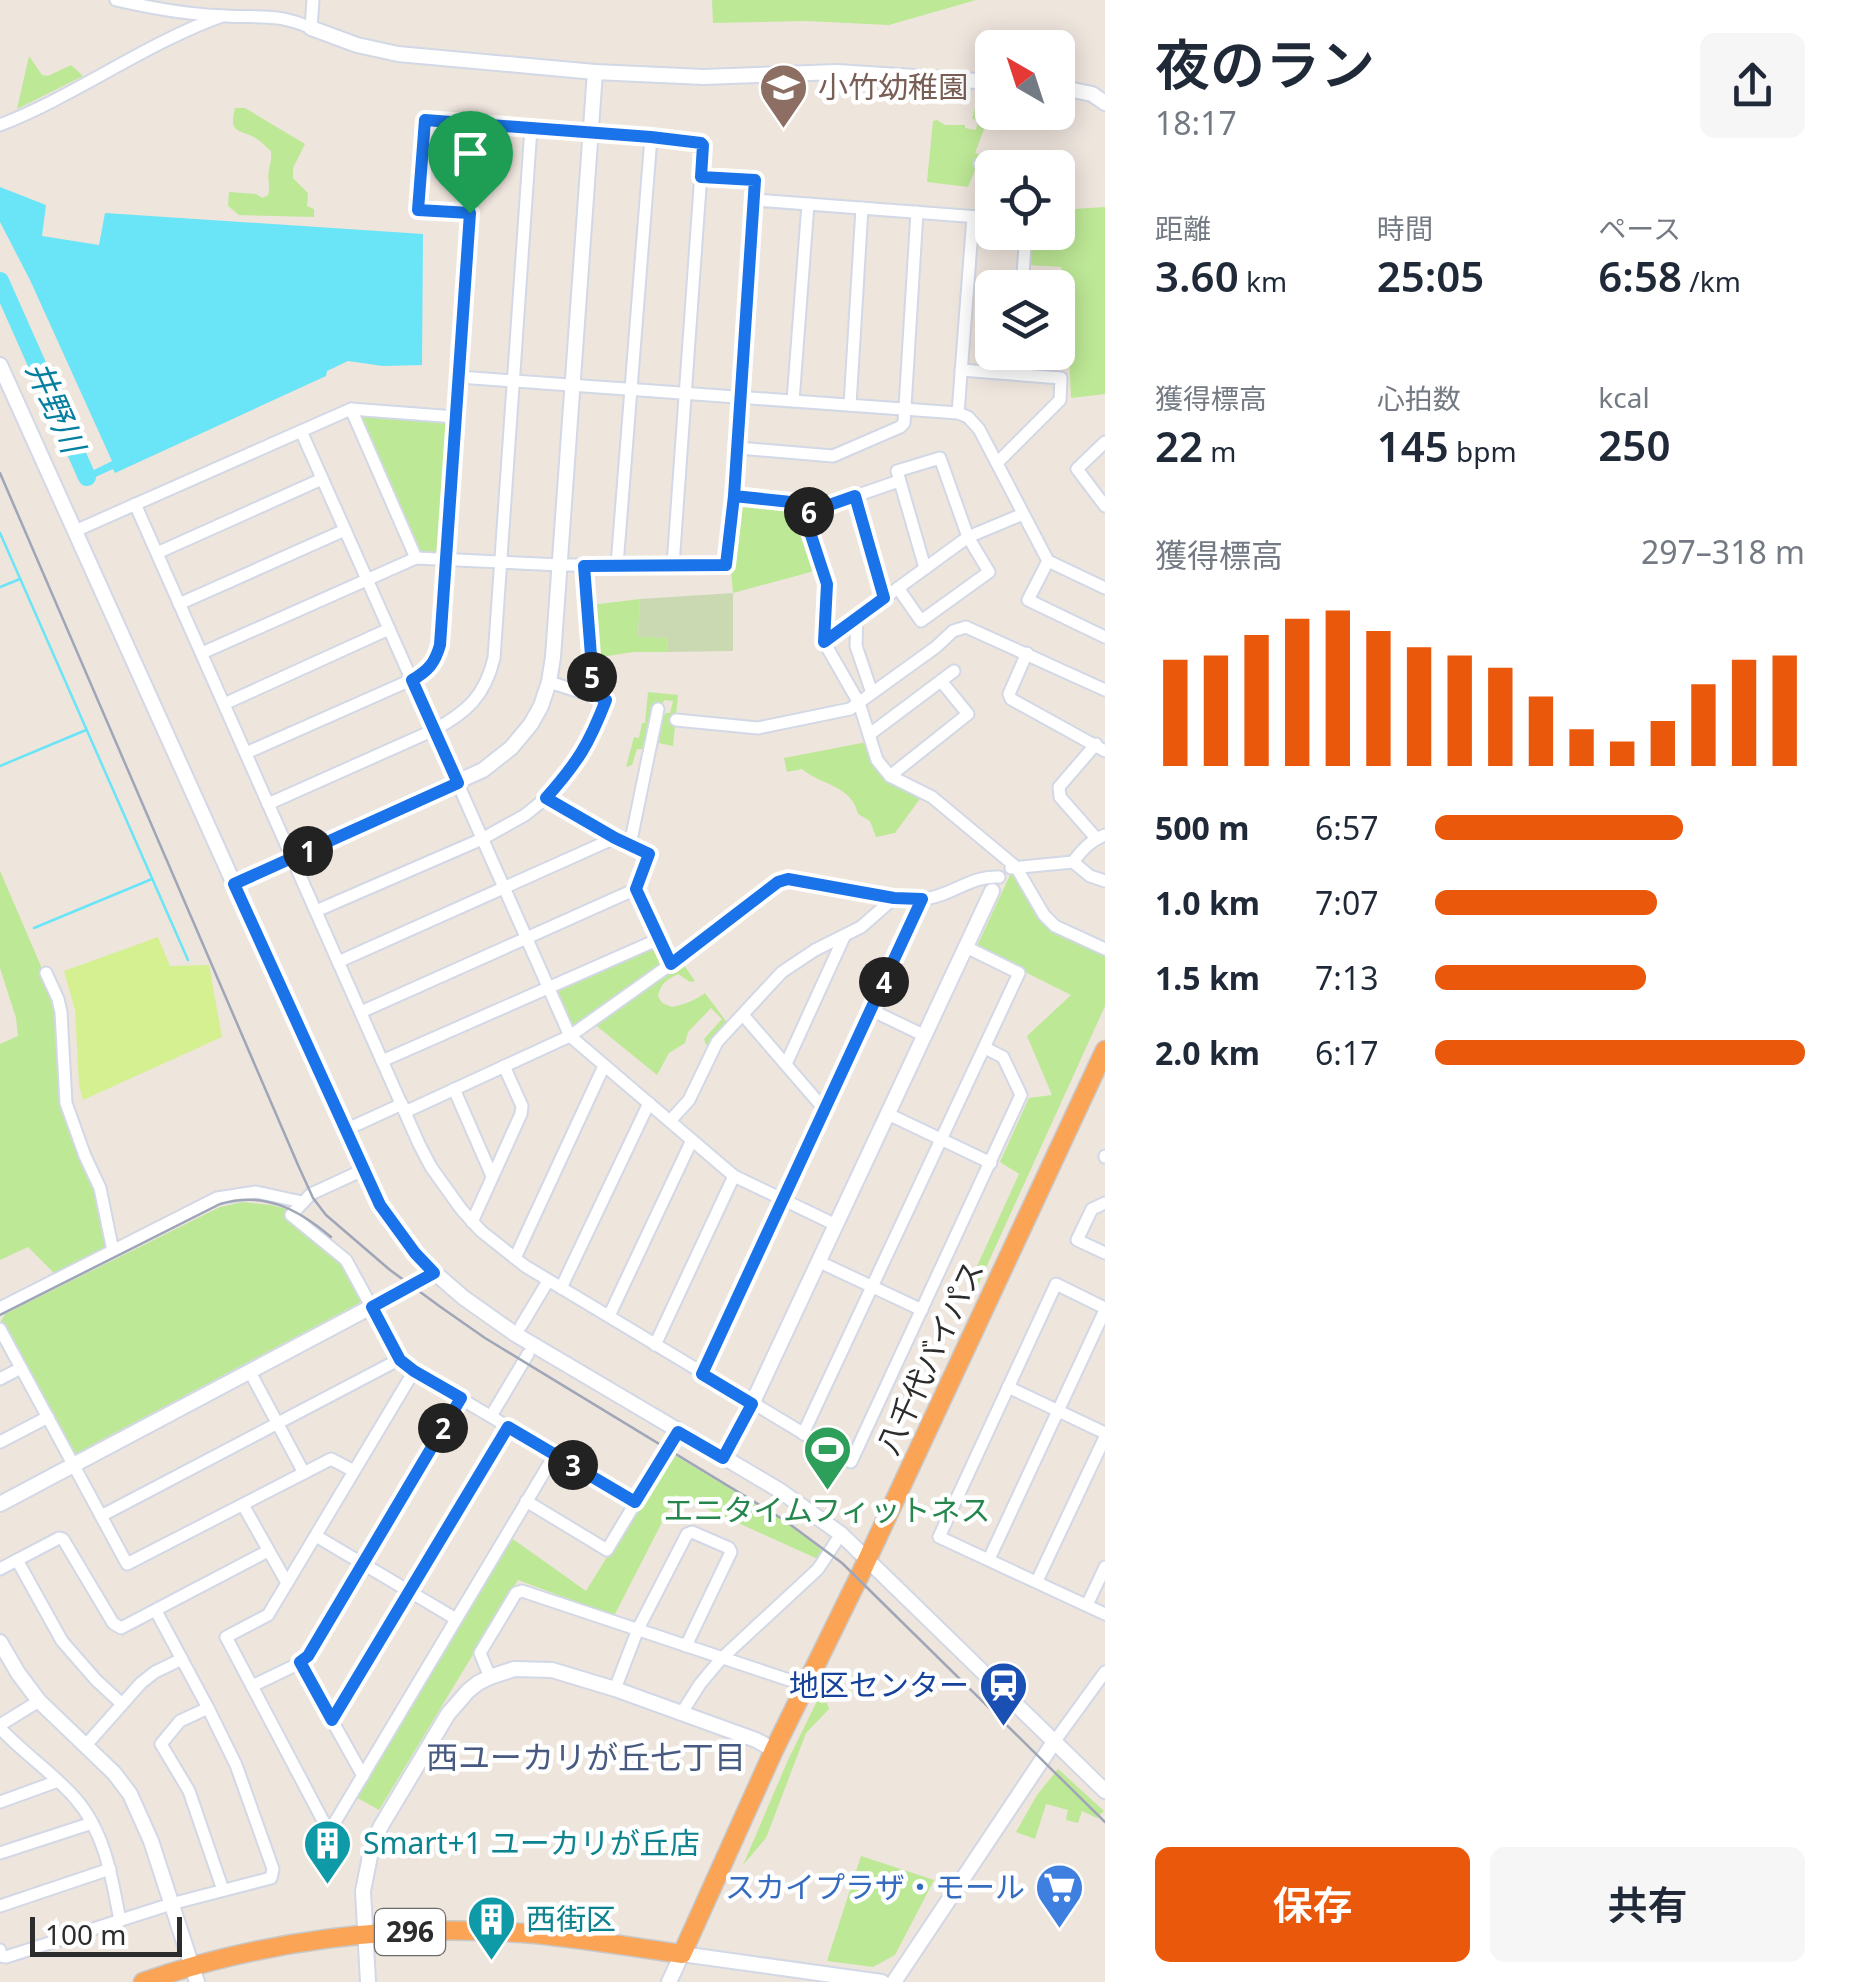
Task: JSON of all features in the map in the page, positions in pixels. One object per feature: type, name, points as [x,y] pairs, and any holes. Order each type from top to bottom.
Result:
[{"type":"highway","name":"八千代バイパス","points":[[682,1954],[774,1750],[868,1559],[1105,1050]]},
{"type":"highway","name":"296","points":[[142,1982],[194,1974],[256,1950],[365,1934],[452,1930],[524,1933],[682,1954]]},
{"type":"street","points":[[116,0],[222,16],[290,19],[357,45],[398,54],[596,72],[704,77],[836,72],[975,81]]},
{"type":"street","points":[[311,28],[313,0]]},
{"type":"street","points":[[0,124],[41,108],[151,48],[222,16]]},
{"type":"street","points":[[234,884],[483,770],[521,738],[541,706],[549,682],[560,566],[596,72]]},
{"type":"street","points":[[1075,90],[1092,94],[1105,103]]},
{"type":"street","points":[[470,213],[418,210],[425,120],[651,137],[703,145],[672,565]]},
{"type":"street","points":[[246,753],[412,680],[430,668],[437,656],[477,124]]},
{"type":"street","points":[[268,804],[434,730],[468,708],[488,678],[494,658],[531,128]]},
{"type":"street","points":[[617,565],[651,137]]},
{"type":"street","points":[[202,654],[416,558],[560,566],[726,565],[738,448],[755,180],[701,177]]},
{"type":"street","points":[[754,200],[973,217],[958,413]]},
{"type":"street","points":[[793,401],[808,204]]},
{"type":"street","points":[[850,405],[862,208]]},
{"type":"street","points":[[738,448],[838,454],[904,423],[916,212]]},
{"type":"street","points":[[0,365],[363,1170],[394,1227],[434,1273],[516,1334],[779,1490],[841,1534],[1105,1791]]},
{"type":"street","points":[[961,370],[1060,378],[1060,400],[996,463]]},
{"type":"street","points":[[1016,370],[1016,374]]},
{"type":"street","points":[[459,377],[958,413],[974,423],[1048,561],[1105,588]]},
{"type":"street","points":[[75,530],[351,409],[456,416]]},
{"type":"street","points":[[351,409],[416,558]]},
{"type":"street","points":[[301,431],[570,1036],[734,1176],[836,1226]]},
{"type":"street","points":[[1105,442],[1077,470],[1105,506]]},
{"type":"street","points":[[898,588],[922,621],[989,572],[968,537],[940,458],[897,471],[925,568]]},
{"type":"street","points":[[157,553],[322,479]]},
{"type":"street","points":[[804,514],[900,481]]},
{"type":"street","points":[[734,496],[791,502],[804,514],[827,584],[824,642],[859,702],[877,760],[890,776],[932,797],[1016,867],[1044,915],[1055,926],[1105,948]]},
{"type":"street","points":[[855,496],[884,598]]},
{"type":"street","points":[[135,504],[403,1108],[431,1167],[472,1222],[548,1280],[851,1462],[1022,1095],[1003,1057],[985,1048]]},
{"type":"street","points":[[824,642],[968,537],[1023,514]]},
{"type":"street","points":[[179,604],[345,530]]},
{"type":"street","points":[[1048,561],[1028,600],[1105,637]]},
{"type":"street","points":[[584,566],[594,694]]},
{"type":"street","points":[[858,617],[856,646],[872,693]]},
{"type":"street","points":[[676,720],[758,728],[850,709],[958,628],[973,628],[1105,690]]},
{"type":"street","points":[[224,704],[389,629]]},
{"type":"street","points":[[723,1458],[752,1404],[995,884],[1004,870],[1073,862],[1100,836],[1060,797],[1059,787],[1100,747],[1008,694],[1028,653]]},
{"type":"street","points":[[870,734],[954,671]]},
{"type":"street","points":[[890,776],[968,714],[941,681]]},
{"type":"street","points":[[316,911],[508,827],[546,798],[573,768],[590,740],[606,700],[549,682]]},
{"type":"street","points":[[630,845],[658,708]]},
{"type":"street","points":[[546,798],[649,854],[636,889],[671,964]]},
{"type":"street","points":[[338,962],[615,838]]},
{"type":"street","points":[[1073,862],[1105,882]]},
{"type":"street","points":[[354,1126],[454,1089],[570,1036],[778,882],[788,879],[894,898],[922,899],[947,893],[978,878],[995,884]]},
{"type":"street","points":[[361,1012],[636,889]]},
{"type":"street","points":[[670,1122],[689,1100],[716,1042],[782,972],[861,927],[894,898]]},
{"type":"street","points":[[702,1374],[922,899]]},
{"type":"street","points":[[786,1064],[844,937]]},
{"type":"street","points":[[382,1061],[659,939]]},
{"type":"street","points":[[803,1434],[1019,974],[966,946]]},
{"type":"street","points":[[46,973],[61,1012],[66,1102],[100,1188],[114,1251]]},
{"type":"street","points":[[871,1010],[920,1033]]},
{"type":"street","points":[[743,1016],[825,1110]]},
{"type":"street","points":[[472,1222],[521,1114],[522,1106],[504,1066]]},
{"type":"street","points":[[515,1258],[604,1066]]},
{"type":"street","points":[[454,1089],[492,1176]]},
{"type":"street","points":[[561,1288],[648,1103]]},
{"type":"street","points":[[888,1114],[991,1163]]},
{"type":"street","points":[[609,1316],[692,1140]]},
{"type":"street","points":[[363,1170],[311,1194],[292,1215],[346,1260],[400,1360],[635,1502]]},
{"type":"street","points":[[656,1345],[734,1176]]},
{"type":"street","points":[[0,1308],[217,1198],[256,1192],[302,1202]]},
{"type":"street","points":[[1105,1203],[1092,1209],[1076,1240],[1105,1254]]},
{"type":"street","points":[[826,1265],[922,1310]]},
{"type":"street","points":[[0,1504],[434,1273]]},
{"type":"street","points":[[521,1326],[548,1280]]},
{"type":"street","points":[[989,1559],[1105,1308],[1056,1284],[939,1537],[1105,1614]]},
{"type":"street","points":[[0,1329],[126,1564],[331,1459],[354,1471]]},
{"type":"street","points":[[491,1416],[528,1354]]},
{"type":"street","points":[[101,1516],[400,1360]]},
{"type":"street","points":[[0,1379],[21,1368]]},
{"type":"street","points":[[414,1371],[268,1615],[226,1638],[329,1832],[554,1454]]},
{"type":"street","points":[[250,1372],[304,1473]]},
{"type":"street","points":[[1008,1388],[1105,1435],[1037,1581]]},
{"type":"street","points":[[252,1686],[308,1656],[461,1398]]},
{"type":"street","points":[[0,1442],[48,1417]]},
{"type":"street","points":[[332,1720],[508,1427]]},
{"type":"street","points":[[526,1502],[606,1550],[678,1432]]},
{"type":"street","points":[[243,1505],[287,1583]]},
{"type":"street","points":[[615,1689],[638,1629],[687,1534],[692,1532],[731,1552],[686,1646]]},
{"type":"street","points":[[681,1714],[721,1659],[818,1569],[841,1534]]},
{"type":"street","points":[[316,1536],[456,1619]]},
{"type":"street","points":[[0,1569],[62,1539],[116,1627],[122,1628],[268,1551]]},
{"type":"street","points":[[17,1560],[62,1641],[122,1704]]},
{"type":"street","points":[[1087,1605],[1105,1566]]},
{"type":"street","points":[[490,1676],[480,1653],[516,1593],[522,1592],[789,1680]]},
{"type":"street","points":[[0,1950],[6,1957],[171,1904],[269,1879],[273,1869],[236,1765],[156,1611]]},
{"type":"street","points":[[0,1642],[39,1700],[114,1773],[130,1794],[151,1841],[194,1974]]},
{"type":"street","points":[[86,1745],[141,1683],[182,1659]]},
{"type":"street","points":[[300,1662],[363,1776]]},
{"type":"street","points":[[368,1982],[363,1891],[372,1846],[457,1703],[468,1690],[490,1676],[514,1669],[552,1670],[615,1689],[774,1750]]},
{"type":"street","points":[[894,1982],[1105,1672]]},
{"type":"street","points":[[39,1700],[0,1726],[74,1796],[92,1823],[110,1869],[120,1921]]},
{"type":"street","points":[[208,1708],[180,1721],[161,1744],[189,1790],[223,1890]]},
{"type":"street","points":[[0,1802],[58,1781]]},
{"type":"street","points":[[0,1853],[92,1823]]},
{"type":"street","points":[[0,1906],[110,1869]]},
{"type":"street","points":[[669,1982],[682,1954],[791,1975],[882,1982]]},
{"type":"green space","points":[[712,0],[976,0],[889,25],[805,21],[713,23]]},
{"type":"green space","points":[[29,56],[42,75],[71,65],[83,76],[17,109]]},
{"type":"green space","points":[[235,108],[245,108],[305,144],[293,168],[293,178],[308,193],[307,206],[314,209],[314,217],[239,215],[228,206],[229,192],[262,198],[269,189],[271,151],[234,127]]},
{"type":"green space","points":[[933,121],[984,130],[975,150],[975,170],[968,187],[927,182]]},
{"type":"green space","points":[[1105,207],[1105,394],[1071,398],[1070,370],[1075,370],[1075,270],[1028,265],[1029,250],[1075,250],[1075,209]]},
{"type":"green space","points":[[362,414],[447,421],[451,425],[441,552],[436,555],[418,552],[360,418]]},
{"type":"green space","points":[[738,505],[789,507],[800,517],[818,570],[733,593],[731,570],[736,569],[732,560]]},
{"type":"green space","points":[[733,593],[733,651],[667,652],[668,638],[638,637],[640,599]]},
{"type":"green space","points":[[640,599],[638,636],[668,638],[667,652],[594,658],[591,605]]},
{"type":"green space","points":[[648,692],[678,695],[673,746],[654,742],[673,701],[664,700],[646,749],[637,749],[632,765],[626,767],[634,737],[639,738],[645,723]]},
{"type":"green space","points":[[867,742],[886,777],[922,796],[895,833],[876,837],[870,821],[858,814],[849,797],[802,769],[787,772],[784,758]]},
{"type":"green space","points":[[0,871],[56,1001],[62,1090],[96,1189],[108,1246],[54,1273],[28,1247],[0,1260],[0,1044],[18,1036],[0,968]]},
{"type":"green space","points":[[1019,874],[1042,916],[1105,951],[1105,1006],[974,1294],[967,1288],[1019,1174],[1000,1162],[1029,1098],[1052,1095],[1027,1036],[1071,995],[981,950],[978,944],[1010,875]]},
{"type":"green space","points":[[158,937],[170,966],[209,965],[222,1037],[83,1100],[75,1010],[64,971]]},
{"type":"green space","points":[[658,947],[665,962],[576,1027],[571,1026],[559,990]]},
{"type":"green space","points":[[681,961],[695,981],[678,974],[667,980],[658,996],[662,1003],[672,1007],[705,993],[728,1024],[711,1045],[706,1045],[704,1039],[722,1019],[711,1008],[688,1032],[685,1043],[669,1053],[657,1075],[593,1023]]},
{"type":"green space","points":[[243,1202],[290,1210],[286,1217],[342,1264],[361,1302],[71,1454],[1,1321],[5,1314],[220,1207]]},
{"type":"green space","points":[[671,1453],[785,1522],[826,1553],[820,1560],[676,1495],[614,1616],[518,1580],[379,1810],[354,1796],[510,1537],[586,1591]]},
{"type":"green space","points":[[819,1697],[829,1709],[806,1733],[766,1838],[743,1865],[788,1760]]},
{"type":"green space","points":[[1058,1769],[1104,1811],[1097,1818],[1082,1811],[1078,1823],[1066,1820],[1068,1810],[1046,1804],[1035,1839],[1016,1832],[1037,1795]]},
{"type":"green space","points":[[861,1856],[934,1880],[895,1955],[873,1967],[827,1961]]},
{"type":"water","points":[[0,187],[46,205],[42,236],[99,245],[105,213],[423,234],[422,365],[383,366],[348,361],[327,371],[326,376],[115,473],[113,469],[91,479],[88,473],[112,461],[0,222]]},
{"type":"waterway","name":"井野川","points":[[0,281],[87,477]]},
{"type":"waterway","points":[[0,533],[188,960]]},
{"type":"waterway","points":[[0,587],[20,579]]},
{"type":"waterway","points":[[0,766],[86,730]]},
{"type":"waterway","points":[[34,928],[152,879]]},
{"type":"tram line","points":[[0,473],[298,1165],[313,1198],[326,1215],[390,1270],[485,1338],[784,1520],[842,1563],[1105,1822]]},
{"type":"tram line","points":[[0,1315],[220,1204],[251,1200],[280,1205],[331,1237]]},
{"type":"place","name":"小竹幼稚園","points":[[783,130]]},
{"type":"place","name":"エニタイムフィットネス","points":[[827,1492]]},
{"type":"place","name":"地区センター","points":[[1004,1728]]},
{"type":"place","name":"Smart+1 ユーカリが丘店","points":[[328,1886]]},
{"type":"place","name":"スカイプラザ・モール","points":[[1060,1930]]},
{"type":"place","name":"西街区","points":[[491,1962]]},
{"type":"district","name":"西ユーカリが丘七丁目","points":[[586,1758]]},
{"type":"route","points":[[470,213],[418,210],[425,120],[701,143],[701,177],[755,180],[734,496],[791,502],[796,505],[804,514],[855,496],[884,598],[824,642],[827,584],[804,514],[791,502],[734,496],[726,565],[584,566],[594,694],[606,700],[590,740],[573,768],[546,798],[649,854],[636,889],[671,964],[778,882],[788,879],[894,898],[922,899],[702,1374],[752,1404],[723,1458],[678,1432],[635,1502],[508,1427],[332,1720],[300,1662],[308,1656],[461,1398],[400,1360],[372,1307],[434,1273],[380,1205],[234,884],[458,783],[412,680],[430,668],[440,645],[470,213]]}]
